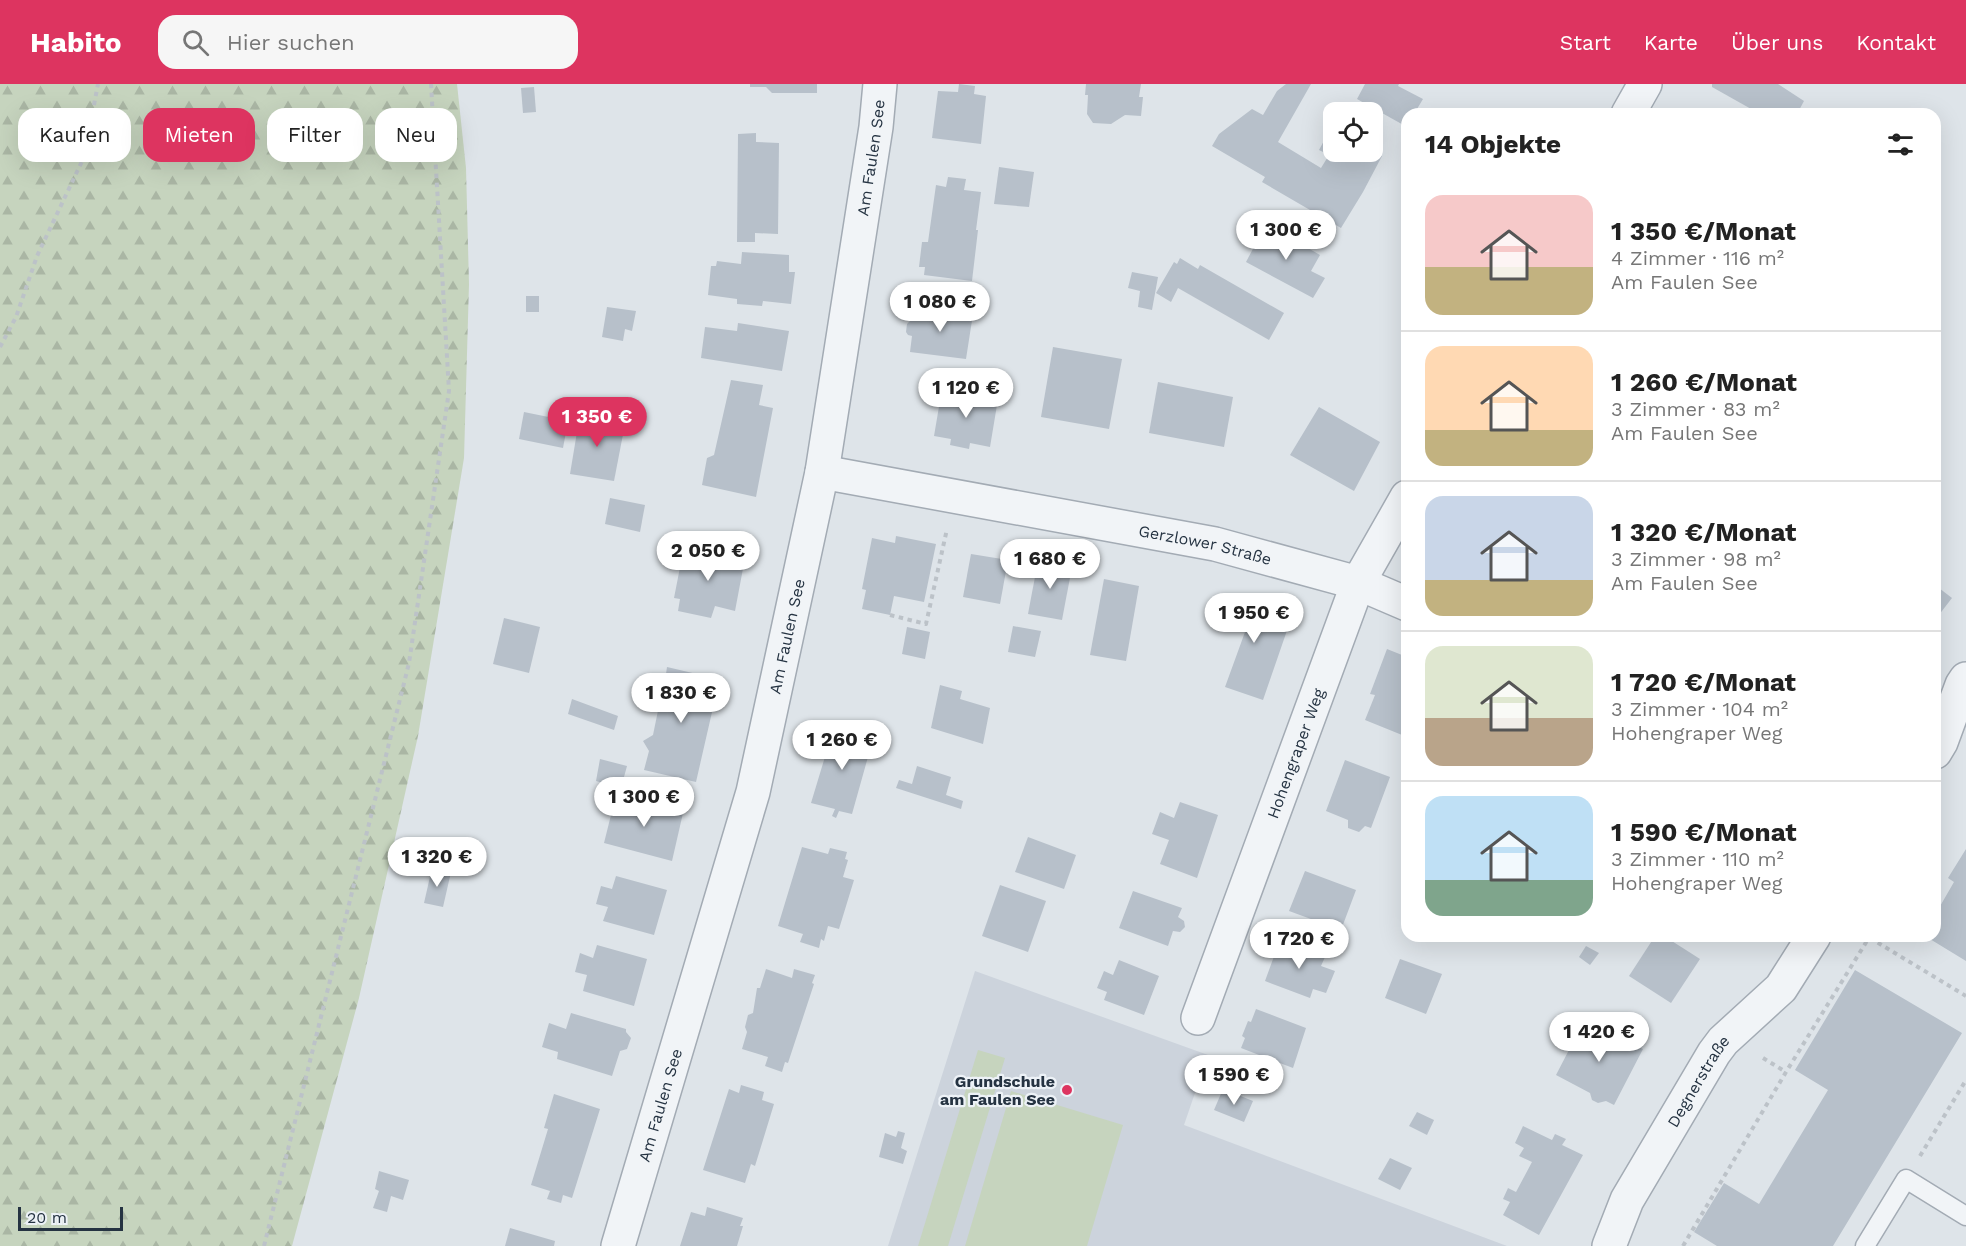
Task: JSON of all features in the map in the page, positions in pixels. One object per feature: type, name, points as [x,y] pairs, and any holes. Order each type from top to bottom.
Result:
[{"type":"street","name":"Am Faulen See","points":[[618,1246],[753,792],[822,472],[876,127],[880,84]]},
{"type":"street","points":[[1631,108],[1645,84]]},
{"type":"street","name":"Gerzlower Straße","points":[[822,472],[1215,544],[1358,583],[1401,601]]},
{"type":"street","name":"Hohengraper Weg","points":[[1198,1018],[1358,583],[1401,508]]},
{"type":"street","points":[[1941,742],[1966,679]]},
{"type":"street","name":"Degnerstraße","points":[[1609,1246],[1627,1200],[1714,1053],[1723,1041],[1781,988],[1810,942]]},
{"type":"lane","points":[[1865,1246],[1906,1179],[1966,1216]]},
{"type":"path","points":[[0,347],[16,317],[37,256],[84,157],[98,84]]},
{"type":"path","points":[[264,1246],[409,663],[447,402],[431,84]]},
{"type":"path","points":[[890,615],[926,624],[955,496]]},
{"type":"path","points":[[1683,1246],[1786,1072],[1867,942]]},
{"type":"path","points":[[1878,942],[1966,996]]},
{"type":"path","points":[[1763,1058],[1786,1072]]},
{"type":"path","points":[[1906,1179],[1966,1080]]},
{"type":"shaded area","name":"Grundschule am Faulen See","points":[[975,971],[1208,1055],[1184,1125],[1507,1246],[888,1246]]},
{"type":"green space","points":[[0,84],[457,84],[466,168],[469,284],[464,458],[418,736],[359,998],[292,1246],[0,1246]]},
{"type":"green space","points":[[978,1050],[1005,1058],[948,1246],[918,1246]]},
{"type":"green space","points":[[1011,1091],[1123,1125],[1087,1246],[965,1246]]},
{"type":"building","points":[[750,84],[817,84],[817,93],[772,93],[766,87],[750,87]]},
{"type":"building","points":[[959,84],[975,86],[974,94],[986,96],[981,144],[932,138],[938,91],[958,92]]},
{"type":"building","points":[[1086,84],[1141,84],[1139,97],[1143,97],[1141,116],[1125,115],[1111,124],[1093,123],[1087,114]]},
{"type":"building","points":[[1286,84],[1311,84],[1278,142],[1321,168],[1325,162],[1379,162],[1341,228],[1262,182],[1265,177],[1212,146],[1219,134],[1252,109],[1263,115],[1277,91]]},
{"type":"building","points":[[1365,84],[1399,84],[1398,86],[1423,99],[1418,108],[1401,108],[1401,124],[1383,114],[1383,102],[1362,102],[1357,99]]},
{"type":"building","points":[[1712,84],[1778,84],[1804,101],[1800,108],[1749,108],[1712,87]]},
{"type":"building","points":[[534,87],[536,112],[523,113],[521,88]]},
{"type":"building","points":[[756,133],[756,142],[779,143],[778,234],[755,233],[755,242],[737,242],[738,134]]},
{"type":"building","points":[[999,167],[1034,172],[1029,207],[994,204]]},
{"type":"building","points":[[948,177],[966,179],[964,190],[981,192],[972,281],[924,275],[925,267],[919,267],[922,242],[928,242],[936,185],[946,187]]},
{"type":"building","points":[[1266,224],[1320,255],[1311,271],[1325,278],[1313,298],[1246,262]]},
{"type":"building","points":[[742,252],[789,255],[789,272],[795,272],[791,304],[763,301],[762,306],[737,304],[737,299],[708,295],[711,266],[716,266],[717,261],[741,264]]},
{"type":"building","points":[[1180,258],[1198,269],[1200,265],[1284,313],[1269,340],[1178,288],[1171,302],[1156,293],[1174,262],[1177,264]]},
{"type":"building","points":[[1132,272],[1158,277],[1152,310],[1138,307],[1140,291],[1128,288]]},
{"type":"building","points":[[526,296],[539,296],[539,312],[526,312]]},
{"type":"building","points":[[607,307],[636,311],[632,331],[625,329],[623,341],[602,337]]},
{"type":"building","points":[[917,307],[973,314],[966,359],[910,352],[912,336],[906,332],[907,324],[911,320],[915,321]]},
{"type":"building","points":[[738,323],[789,331],[782,371],[701,358],[705,327],[737,331]]},
{"type":"building","points":[[1053,347],[1122,359],[1109,429],[1041,417]]},
{"type":"building","points":[[731,380],[763,385],[759,405],[773,408],[756,497],[702,485],[707,458],[714,455]]},
{"type":"building","points":[[1158,382],[1233,397],[1224,447],[1149,433]]},
{"type":"building","points":[[942,389],[998,399],[990,447],[970,443],[969,449],[950,445],[951,439],[934,436]]},
{"type":"building","points":[[1319,407],[1380,442],[1354,491],[1290,455]]},
{"type":"building","points":[[524,412],[568,421],[563,448],[519,439]]},
{"type":"building","points":[[580,414],[625,424],[614,481],[570,474]]},
{"type":"building","points":[[610,498],[645,505],[640,532],[605,524]]},
{"type":"building","points":[[896,536],[936,544],[924,602],[894,596],[890,615],[862,609],[866,590],[862,589],[872,538],[895,543]]},
{"type":"building","points":[[684,547],[745,558],[735,611],[715,606],[711,618],[678,611],[680,599],[674,598]]},
{"type":"building","points":[[971,554],[1008,560],[1000,604],[963,597]]},
{"type":"building","points":[[1038,561],[1072,567],[1062,620],[1028,614]]},
{"type":"building","points":[[1104,579],[1139,586],[1126,661],[1090,655]]},
{"type":"building","points":[[1941,590],[1952,598],[1941,612]]},
{"type":"building","points":[[1227,594],[1292,616],[1263,700],[1225,687],[1245,632],[1220,624]]},
{"type":"building","points":[[504,618],[540,627],[529,673],[493,664]]},
{"type":"building","points":[[1013,626],[1041,631],[1035,657],[1008,652]]},
{"type":"building","points":[[907,627],[930,632],[925,659],[902,654]]},
{"type":"building","points":[[1387,649],[1401,655],[1401,735],[1365,720],[1375,695],[1370,694]]},
{"type":"building","points":[[667,667],[718,679],[717,686],[721,690],[720,697],[715,699],[696,782],[644,770],[649,751],[643,741],[653,735],[662,691],[658,688],[660,675],[666,674]]},
{"type":"building","points":[[940,685],[962,691],[960,699],[990,708],[983,744],[931,728]]},
{"type":"building","points":[[572,699],[618,716],[614,730],[568,714]]},
{"type":"building","points":[[834,727],[873,739],[852,814],[839,811],[836,818],[832,816],[835,809],[811,803]]},
{"type":"building","points":[[600,759],[627,766],[621,788],[596,781]]},
{"type":"building","points":[[1345,760],[1390,777],[1371,828],[1365,826],[1359,832],[1348,828],[1348,820],[1326,811]]},
{"type":"building","points":[[917,766],[951,777],[946,795],[963,801],[961,809],[896,788],[899,780],[912,784]]},
{"type":"building","points":[[616,795],[683,813],[672,861],[604,843]]},
{"type":"building","points":[[1180,802],[1218,815],[1197,878],[1160,864],[1169,840],[1152,834],[1160,812],[1174,818]]},
{"type":"building","points":[[1028,837],[1076,855],[1064,889],[1015,872]]},
{"type":"building","points":[[802,847],[828,854],[830,848],[847,852],[845,859],[848,860],[843,877],[854,880],[839,929],[828,926],[824,941],[821,939],[819,948],[800,942],[803,934],[778,926]]},
{"type":"building","points":[[1966,849],[1966,961],[1935,942],[1941,942],[1941,905],[1954,882],[1948,878]]},
{"type":"building","points":[[432,868],[451,872],[443,907],[424,903]]},
{"type":"building","points":[[1305,871],[1356,890],[1341,930],[1289,911]]},
{"type":"building","points":[[616,876],[667,890],[654,935],[603,921],[608,907],[596,904],[601,886],[612,889]]},
{"type":"building","points":[[1000,885],[1046,901],[1028,952],[982,936]]},
{"type":"building","points":[[1133,891],[1182,908],[1178,917],[1184,921],[1185,927],[1180,932],[1173,931],[1168,946],[1119,928]]},
{"type":"building","points":[[1280,940],[1325,957],[1321,966],[1335,971],[1326,993],[1313,989],[1310,998],[1265,981]]},
{"type":"building","points":[[1651,942],[1673,942],[1700,959],[1671,1003],[1629,976]]},
{"type":"building","points":[[597,945],[647,959],[634,1006],[583,991],[587,975],[575,972],[580,953],[593,958]]},
{"type":"building","points":[[1586,946],[1599,953],[1590,965],[1579,957]]},
{"type":"building","points":[[1400,959],[1442,974],[1426,1014],[1385,998]]},
{"type":"building","points":[[1119,960],[1159,976],[1144,1015],[1104,1000],[1107,992],[1097,988],[1104,971],[1113,975]]},
{"type":"building","points":[[766,969],[792,978],[794,969],[815,975],[788,1063],[785,1062],[782,1072],[765,1066],[768,1057],[742,1049],[747,1032],[745,1027],[748,1015],[753,1013],[757,988],[760,988]]},
{"type":"building","points":[[1855,970],[1962,1033],[1833,1246],[1717,1246],[1694,1232],[1724,1183],[1759,1204],[1828,1090],[1795,1070]]},
{"type":"building","points":[[1256,1009],[1306,1028],[1293,1068],[1241,1048],[1245,1038],[1242,1036]]},
{"type":"building","points":[[571,1013],[626,1029],[631,1038],[627,1049],[620,1051],[612,1076],[557,1059],[558,1052],[542,1047],[549,1023],[566,1029]]},
{"type":"building","points":[[1584,1021],[1643,1049],[1614,1105],[1606,1101],[1598,1103],[1592,1100],[1590,1093],[1556,1075]]},
{"type":"building","points":[[741,1085],[764,1092],[762,1100],[774,1104],[755,1166],[751,1164],[745,1183],[703,1170],[729,1089],[739,1093]]},
{"type":"building","points":[[1223,1089],[1253,1101],[1244,1122],[1214,1110]]},
{"type":"building","points":[[554,1094],[600,1109],[572,1198],[563,1195],[561,1203],[547,1199],[550,1191],[531,1185],[548,1129],[544,1128]]},
{"type":"building","points":[[1417,1112],[1434,1120],[1427,1135],[1409,1126]]},
{"type":"building","points":[[1523,1126],[1552,1140],[1555,1134],[1566,1139],[1562,1145],[1583,1155],[1539,1235],[1503,1215],[1510,1202],[1503,1199],[1508,1188],[1516,1192],[1532,1162],[1519,1156],[1524,1148],[1515,1143]]},
{"type":"building","points":[[898,1131],[905,1133],[901,1148],[907,1151],[903,1164],[879,1157],[885,1133],[896,1137]]},
{"type":"building","points":[[1390,1158],[1412,1168],[1400,1190],[1378,1179]]},
{"type":"building","points":[[379,1171],[409,1180],[403,1200],[391,1196],[387,1212],[373,1208],[379,1191],[375,1189]]},
{"type":"building","points":[[707,1207],[743,1218],[737,1246],[680,1246],[691,1212],[705,1216]]},
{"type":"building","points":[[510,1228],[555,1241],[554,1246],[505,1246]]},
{"type":"place","name":"Grundschule am Faulen See","points":[[1067,1090]]}]
